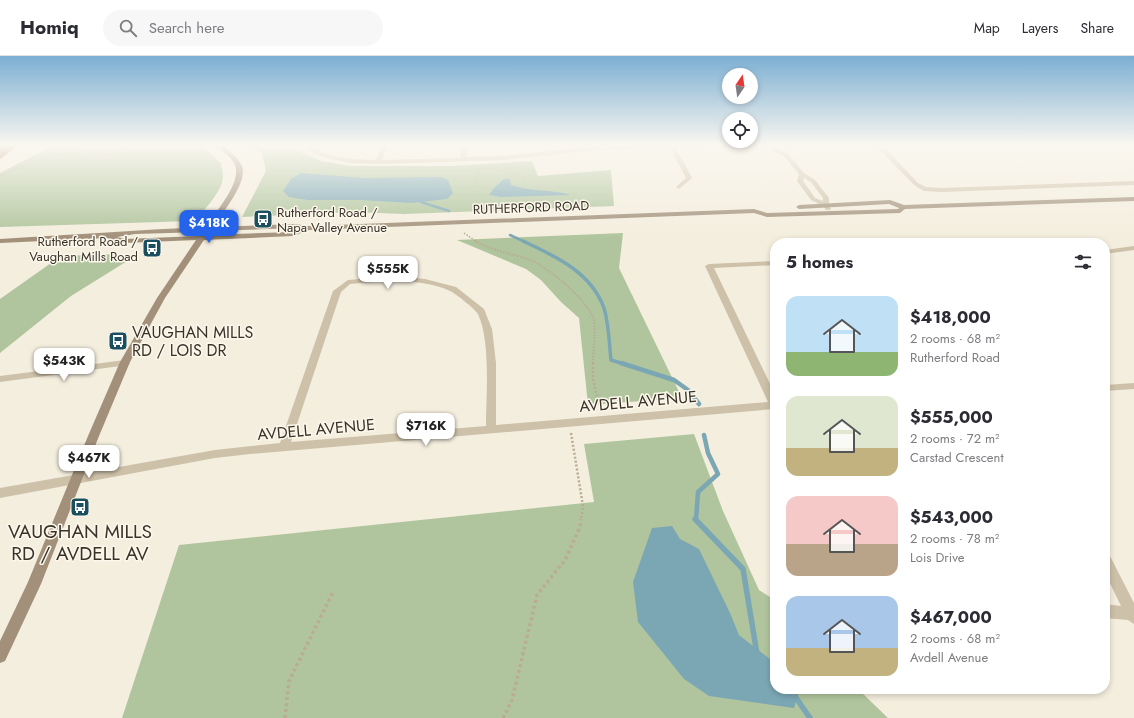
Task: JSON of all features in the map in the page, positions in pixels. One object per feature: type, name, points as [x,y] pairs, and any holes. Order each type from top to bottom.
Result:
[{"type":"main road","points":[[0,656],[32,591],[76,479],[125,363],[150,314],[234,191],[240,176]]},
{"type":"main road","name":"RUTHERFORD ROAD","points":[[0,241],[103,236],[125,241],[296,226],[308,228],[754,211],[763,208],[890,202],[903,207],[1133,198]]},
{"type":"main road","name":"RUTHERFORD ROAD","points":[[754,211],[767,215],[900,211],[903,207]]},
{"type":"main road","name":"RUTHERFORD ROAD","points":[[205,233],[294,234],[308,228]]},
{"type":"street","points":[[679,187],[689,178],[688,176]]},
{"type":"street","points":[[801,176],[800,181],[813,199],[826,205]]},
{"type":"street","points":[[805,176],[813,181],[822,192],[826,198],[826,205],[831,213]]},
{"type":"street","points":[[908,176],[916,184],[924,189],[941,190],[1134,183]]},
{"type":"street","points":[[1110,251],[1134,248]]},
{"type":"street","points":[[770,263],[709,266],[770,394]]},
{"type":"street","points":[[284,448],[337,291],[348,282],[396,278],[425,281],[452,289],[481,310],[487,329],[491,363],[492,430]]},
{"type":"street","points":[[0,380],[125,363]]},
{"type":"street","points":[[1110,388],[1134,386]]},
{"type":"street","name":"AVDELL AVENUE","points":[[0,492],[215,454],[770,405]]},
{"type":"street","points":[[1110,569],[1134,615]]},
{"type":"street","points":[[1110,612],[1134,615]]},
{"type":"path","points":[[474,187],[477,176]]},
{"type":"path","points":[[520,176],[527,180]]},
{"type":"path","points":[[464,233],[479,243],[534,261],[578,296],[592,313],[594,320],[593,379],[599,406]]},
{"type":"path","points":[[504,718],[512,700],[537,596],[565,560],[580,527],[584,506],[571,433]]},
{"type":"path","points":[[285,718],[289,680],[333,592]]},
{"type":"green space","points":[[0,176],[223,176],[223,180],[218,192],[199,215],[191,221],[0,227]]},
{"type":"green space","points":[[263,176],[611,176],[614,206],[404,214],[353,212],[242,217]]},
{"type":"green space","points":[[623,233],[619,268],[682,398],[588,405],[579,318],[561,302],[541,280],[526,269],[457,240]]},
{"type":"green space","points":[[119,254],[117,256],[121,259],[132,258],[71,296],[0,353],[0,299],[61,256]]},
{"type":"green space","points":[[694,434],[723,511],[759,590],[770,597],[770,694],[863,694],[888,718],[122,718],[179,545],[594,502],[584,444]]},
{"type":"water","points":[[296,176],[337,176],[364,178],[442,177],[448,180],[453,193],[447,199],[411,203],[360,200],[308,200],[289,197],[283,191],[291,179]]},
{"type":"water","points":[[504,179],[510,179],[511,185],[518,187],[571,195],[501,197],[489,195]]},
{"type":"water","points":[[672,526],[680,539],[699,549],[739,635],[770,659],[770,694],[798,694],[794,708],[709,696],[684,679],[638,622],[633,582],[652,528]]},
{"type":"waterway","points":[[421,202],[449,211]]},
{"type":"waterway","points":[[510,235],[525,242]]},
{"type":"waterway","points":[[525,242],[559,259],[581,275],[590,284],[598,295],[606,314],[611,360],[624,364]]},
{"type":"waterway","points":[[621,363],[674,380],[688,390],[699,404]]},
{"type":"waterway","points":[[696,520],[698,492],[718,474],[708,453],[704,435]]},
{"type":"waterway","points":[[695,519],[743,569],[757,654]]},
{"type":"waterway","points":[[793,694],[810,718]]},
{"type":"place","name":"Rutherford Road / Napa Valley Avenue","points":[[263,219]]},
{"type":"place","name":"Rutherford Road / Vaughan Mills Road","points":[[152,248]]},
{"type":"place","name":"VAUGHAN MILLS RD / LOIS DR","points":[[118,341]]},
{"type":"place","name":"VAUGHAN MILLS RD / AVDELL AV","points":[[80,507]]}]
